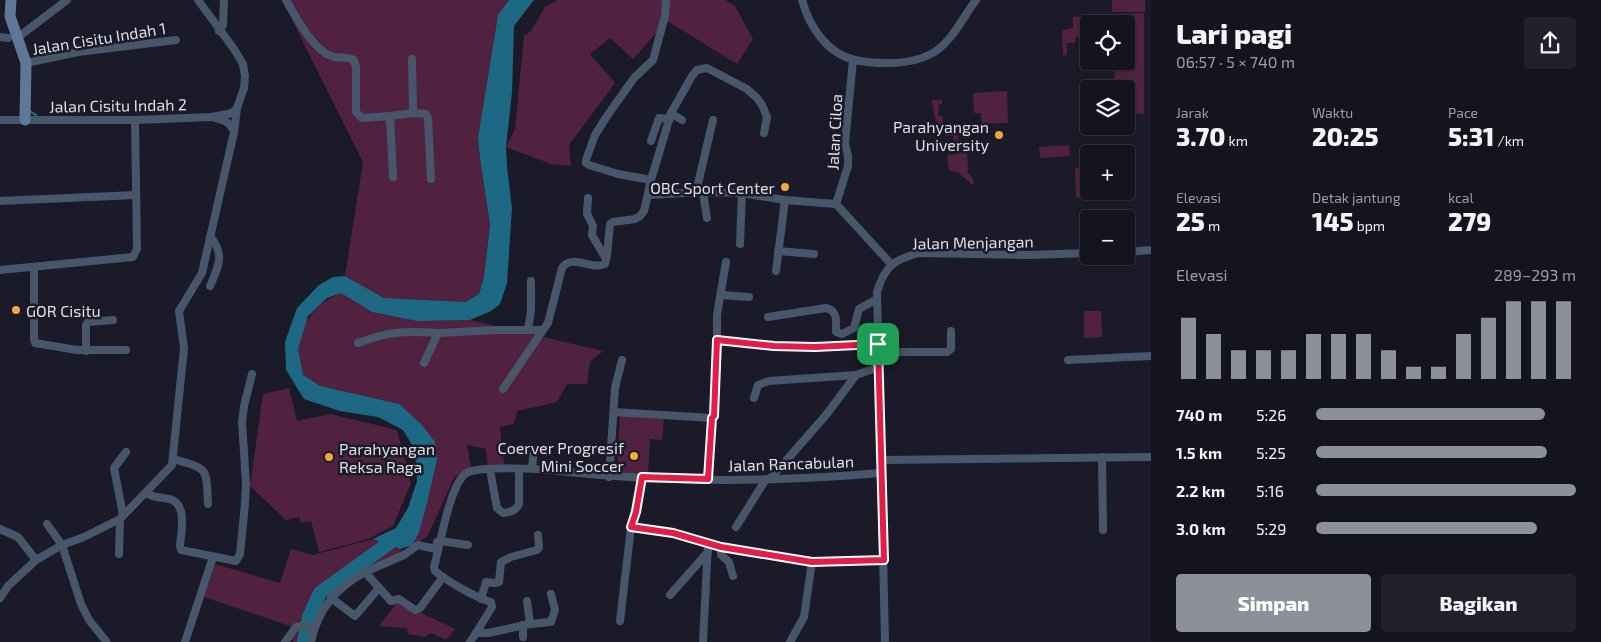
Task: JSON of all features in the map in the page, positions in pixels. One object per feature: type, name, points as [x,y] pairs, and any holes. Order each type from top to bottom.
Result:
[{"type":"street","points":[[11,0],[8,37],[26,63],[25,120]]},
{"type":"street","points":[[8,37],[67,0]]},
{"type":"street","points":[[0,598],[4,585],[36,560],[62,545],[84,537],[121,517],[168,470],[174,459],[184,348],[178,310],[202,273],[234,132],[237,108],[244,88],[245,76],[242,64],[234,49],[198,0]]},
{"type":"street","points":[[219,31],[223,25],[224,0]]},
{"type":"street","points":[[286,0],[311,41],[320,50],[332,56],[349,57],[354,60],[356,67],[356,112],[358,116],[362,118],[413,113],[426,114],[428,118],[431,179]]},
{"type":"street","points":[[651,180],[618,174],[589,165],[586,163],[586,160],[595,135],[607,116],[634,78],[653,60],[666,16],[666,0]]},
{"type":"street","points":[[802,0],[813,27],[827,44],[853,60],[871,63],[894,63],[927,56],[943,46],[952,36],[964,15],[976,0]]},
{"type":"street","name":"Jalan Cisitu Indah 1","points":[[26,63],[78,52],[176,40]]},
{"type":"street","points":[[412,59],[413,113]]},
{"type":"street","name":"Jalan Ciloa","points":[[836,204],[848,166],[845,143],[853,60]]},
{"type":"street","points":[[503,389],[548,323],[560,277],[566,263],[571,261],[599,267],[605,264],[610,224],[636,219],[644,211],[670,116],[697,70],[707,68],[747,89],[757,98],[767,117],[764,134]]},
{"type":"street","name":"Jalan Cisitu Indah 2","points":[[0,120],[135,120],[212,117],[232,113],[237,108]]},
{"type":"street","points":[[390,116],[393,177]]},
{"type":"street","points":[[651,141],[659,118],[670,116],[682,120]]},
{"type":"street","points":[[212,117],[225,121],[234,132]]},
{"type":"street","points":[[0,270],[133,257],[137,249],[135,120]]},
{"type":"street","points":[[707,218],[699,192],[713,120]]},
{"type":"street","points":[[648,195],[699,192],[742,193],[785,200],[836,204],[891,264],[884,272],[877,295],[886,642]]},
{"type":"street","points":[[740,244],[742,193]]},
{"type":"street","points":[[0,201],[136,195]]},
{"type":"street","points":[[588,198],[587,214],[593,226],[592,236],[606,259]]},
{"type":"street","points":[[776,271],[785,200]]},
{"type":"street","points":[[210,236],[220,252],[210,286]]},
{"type":"street","points":[[1135,251],[1151,250]]},
{"type":"street","points":[[778,251],[814,254]]},
{"type":"street","name":"Jalan Menjangan","points":[[891,264],[904,257],[919,253],[1029,255],[1080,253]]},
{"type":"street","points":[[708,479],[712,418],[714,416],[717,315],[726,262]]},
{"type":"street","points":[[34,267],[34,341],[38,344],[86,351],[126,350]]},
{"type":"street","points":[[528,330],[531,311],[531,281]]},
{"type":"street","points":[[721,295],[749,297]]},
{"type":"street","points":[[768,317],[826,308],[833,311],[836,315],[836,332],[842,334],[854,328],[859,309],[877,295]]},
{"type":"street","points":[[86,351],[87,323],[113,320]]},
{"type":"street","points":[[358,343],[399,331],[438,333],[543,330]]},
{"type":"street","points":[[717,340],[774,346],[878,348],[947,352],[951,348],[951,331]]},
{"type":"street","points":[[424,363],[438,333]]},
{"type":"street","points":[[1068,360],[1151,356]]},
{"type":"street","points":[[609,477],[615,388],[622,360]]},
{"type":"street","points":[[754,398],[758,386],[769,381],[856,375],[879,367]]},
{"type":"street","points":[[146,493],[153,498],[174,501],[178,505],[183,519],[181,550],[213,558],[236,561],[240,554],[246,484],[242,422],[252,374]]},
{"type":"street","points":[[736,527],[768,479],[826,416],[856,375]]},
{"type":"street","points":[[614,412],[712,418]]},
{"type":"street","points":[[532,468],[534,450],[539,449]]},
{"type":"street","points":[[118,554],[121,517],[114,468],[126,452]]},
{"type":"street","points":[[1102,457],[1103,530]]},
{"type":"street","points":[[881,460],[1151,457]]},
{"type":"street","points":[[174,459],[200,467],[207,479],[208,504]]},
{"type":"street","name":"Jalan Rancabulan","points":[[443,528],[456,488],[466,474],[472,472],[532,468],[609,477],[798,479],[881,472]]},
{"type":"street","points":[[490,470],[497,508],[503,513],[512,511],[519,504],[519,469]]},
{"type":"street","points":[[620,621],[631,527],[636,512],[642,477]]},
{"type":"street","points":[[47,524],[62,545],[81,604],[89,620],[108,642]]},
{"type":"street","points":[[631,527],[673,533],[721,547],[812,562],[884,560]]},
{"type":"street","points":[[443,528],[442,541],[434,567],[435,571],[481,599],[491,602],[492,605],[470,642]]},
{"type":"street","points":[[310,642],[313,629],[322,610],[341,588],[365,572],[404,555],[418,545],[436,549],[439,532],[443,528]]},
{"type":"street","points":[[0,529],[18,537],[36,560]]},
{"type":"street","points":[[481,599],[486,582],[498,582],[500,562],[537,550],[539,548],[538,535]]},
{"type":"street","points":[[442,541],[468,545]]},
{"type":"street","points":[[703,642],[708,543]]},
{"type":"street","points":[[721,547],[721,555],[729,562],[732,576]]},
{"type":"street","points":[[670,595],[708,552]]},
{"type":"street","points":[[185,642],[213,558]]},
{"type":"street","points":[[790,642],[804,617],[812,562]]},
{"type":"street","points":[[365,572],[392,601],[398,599],[415,610],[418,610],[442,577]]},
{"type":"street","points":[[331,598],[352,616],[355,616],[379,588]]},
{"type":"street","points":[[476,633],[551,622],[555,610],[551,594]]},
{"type":"street","points":[[523,637],[526,625],[527,601]]},
{"type":"street","points":[[285,642],[296,627],[304,626],[313,629]]},
{"type":"shaded area","points":[[282,0],[509,0],[498,16],[478,138],[490,225],[484,277],[479,294],[467,302],[384,298],[345,276],[363,162]]},
{"type":"shaded area","points":[[557,0],[725,0],[735,6],[753,39],[737,64],[667,21],[633,59],[610,38],[590,54],[615,83],[569,145],[571,166],[551,164],[506,147],[515,129],[524,36],[531,31],[545,7]]},
{"type":"shaded area","points":[[1112,0],[1145,0],[1145,12],[1112,12]]},
{"type":"shaded area","points":[[1144,13],[1144,114],[1135,114],[1135,80],[1115,80],[1114,70],[1135,70],[1135,15],[1113,14]]},
{"type":"shaded area","points":[[1080,16],[1080,39],[1076,37],[1075,43],[1067,43],[1067,55],[1063,56],[1062,30],[1073,28],[1073,17]]},
{"type":"shaded area","points":[[1007,91],[1008,123],[982,124],[981,113],[974,113],[973,93]]},
{"type":"shaded area","points":[[932,100],[942,100],[942,104],[938,105],[939,116],[942,116],[945,130],[957,129],[960,150],[967,151],[968,173],[973,178],[974,184],[971,184],[958,172],[949,171],[947,155],[956,154],[953,136],[946,136],[940,128],[934,115]]},
{"type":"shaded area","points":[[1069,145],[1070,156],[1040,158],[1039,147]]},
{"type":"shaded area","points":[[1075,168],[1080,168],[1080,198],[1076,198]]},
{"type":"shaded area","points":[[341,293],[372,312],[417,321],[470,320],[603,351],[590,362],[587,384],[567,384],[557,402],[517,411],[514,424],[500,427],[504,464],[488,467],[486,449],[467,445],[471,468],[454,478],[427,537],[412,545],[419,533],[437,460],[398,404],[320,387],[303,375],[299,362],[300,338],[307,321],[324,302]]},
{"type":"shaded area","points":[[1084,311],[1101,311],[1102,337],[1084,338]]},
{"type":"shaded area","name":"Parahyangan Reksa Raga","points":[[289,388],[297,421],[330,414],[397,430],[411,483],[393,526],[368,539],[319,552],[311,521],[301,523],[299,517],[286,520],[250,486],[263,394]]},
{"type":"shaded area","name":"Coerver Progresif Mini Soccer","points":[[620,414],[664,417],[662,440],[650,439],[648,474],[617,472]]},
{"type":"shaded area","points":[[373,539],[406,552],[362,569],[335,585],[316,608],[310,623],[308,642],[293,642],[290,626],[204,597],[215,564],[280,583],[291,549],[313,555]]},
{"type":"shaded area","points":[[399,600],[418,612],[455,629],[446,640],[431,633],[425,637],[408,634],[407,628],[379,626]]},
{"type":"water","points":[[509,0],[534,0],[514,26],[512,92],[506,147],[512,208],[507,283],[500,304],[491,311],[470,320],[417,321],[372,312],[341,293],[327,298],[308,316],[298,349],[303,375],[320,386],[399,404],[421,424],[435,442],[437,460],[419,533],[412,545],[400,549],[373,539],[396,528],[408,508],[417,481],[415,450],[403,430],[378,417],[340,411],[304,399],[286,370],[285,342],[297,308],[319,285],[333,277],[345,276],[384,298],[466,302],[479,294],[484,277],[490,225],[478,138],[498,15]]},
{"type":"waterway","points":[[29,111],[36,115]]},
{"type":"waterway","points":[[304,642],[309,617],[320,593],[403,533]]},
{"type":"place","name":"Parahyangan University","points":[[999,135]]},
{"type":"place","name":"OBC Sport Center","points":[[785,187]]},
{"type":"place","name":"GOR Cisitu","points":[[16,310]]},
{"type":"place","name":"Coerver Progresif Mini Soccer","points":[[634,456]]},
{"type":"place","name":"Parahyangan Reksa Raga","points":[[329,457]]},
{"type":"route","points":[[717,340],[774,346],[815,347],[878,344],[884,560],[812,562],[786,556],[721,547],[673,533],[631,527],[636,512],[642,477],[708,479],[712,418],[714,416],[717,340]]}]
